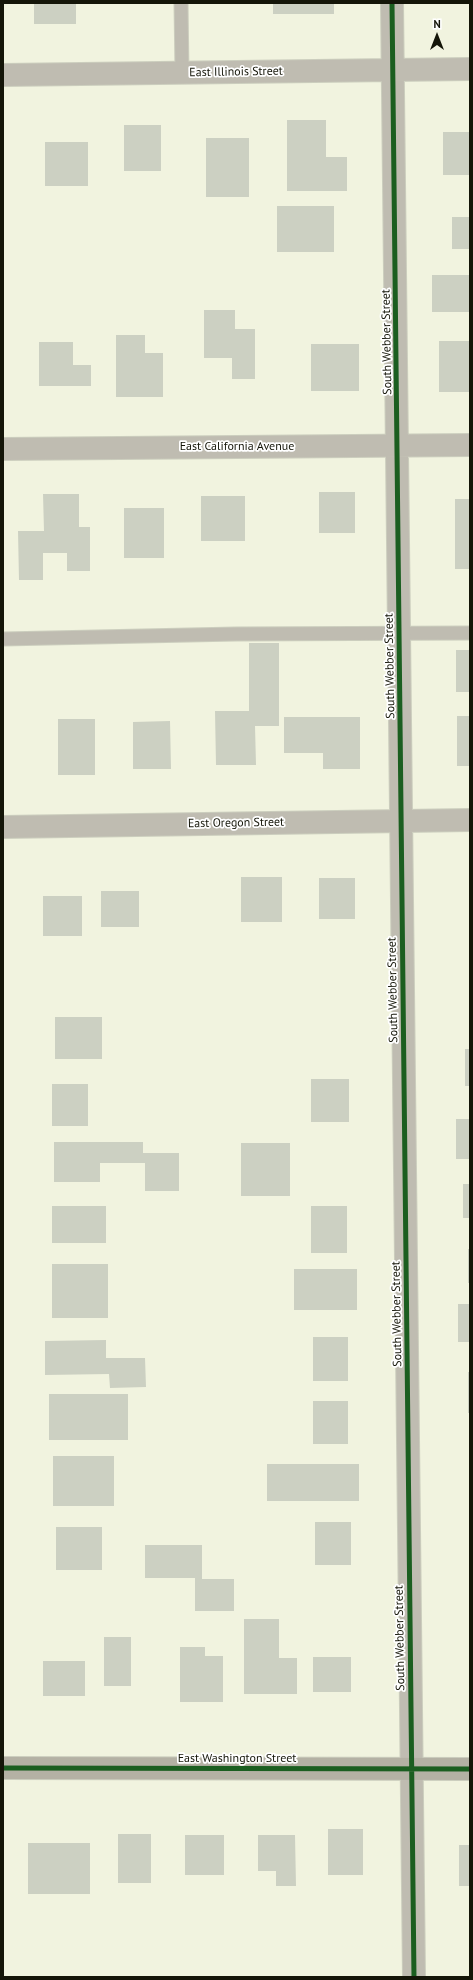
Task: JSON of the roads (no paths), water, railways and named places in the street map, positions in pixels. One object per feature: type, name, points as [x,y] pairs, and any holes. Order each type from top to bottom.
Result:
[{"type":"main road","name":"East Washington Street","points":[[3,1768],[470,1769]]},
{"type":"street","name":"South Webber Street","points":[[392,3],[414,1977]]},
{"type":"street","name":"East Illinois Street","points":[[3,75],[470,68]]},
{"type":"street","name":"East California Avenue","points":[[3,448],[470,445]]},
{"type":"street","name":"East Oregon Street","points":[[3,827],[470,820]]},
{"type":"lane","points":[[181,3],[182,73]]},
{"type":"lane","points":[[3,639],[236,634],[470,633]]}]
